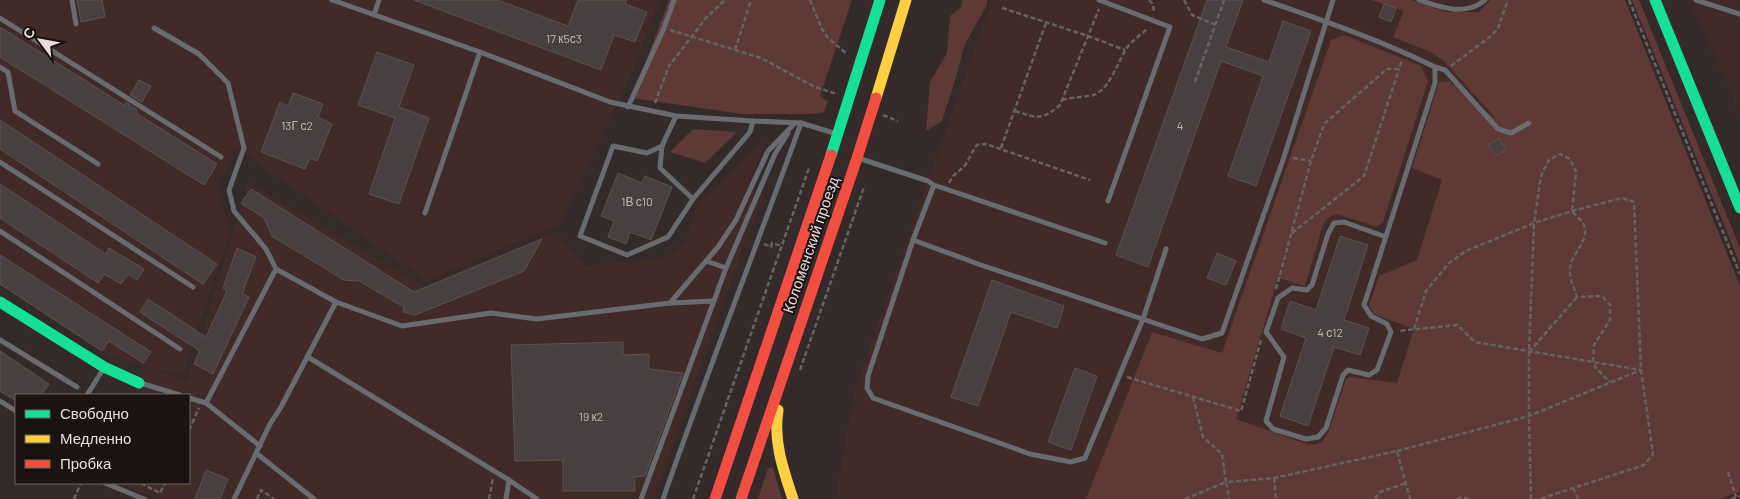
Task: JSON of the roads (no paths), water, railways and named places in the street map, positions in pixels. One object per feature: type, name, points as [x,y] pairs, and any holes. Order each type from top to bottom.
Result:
[{"type":"main road","name":"Коломенский проезд","points":[[715,499],[838,134],[880,0]]},
{"type":"main road","name":"Коломенский проезд","points":[[741,499],[857,158],[906,0]]},
{"type":"main road","points":[[1658,1],[1740,208]]},
{"type":"main road","points":[[0,302],[104,367],[139,383]]},
{"type":"main road","points":[[793,345],[776,418],[776,435],[780,457],[793,499]]},
{"type":"lane","points":[[72,0],[76,24]]},
{"type":"lane","points":[[332,0],[628,107],[676,116],[798,123],[838,134]]},
{"type":"lane","points":[[374,15],[379,0]]},
{"type":"lane","points":[[628,107],[664,28],[674,0]]},
{"type":"lane","points":[[1264,0],[1327,21],[1436,68],[1446,70],[1498,129],[1511,133],[1529,123]]},
{"type":"lane","points":[[913,240],[981,265],[1202,339],[1222,333],[1284,157],[1333,0]]},
{"type":"lane","points":[[1419,0],[1447,9],[1472,9],[1485,0]]},
{"type":"lane","points":[[1696,0],[1740,14]]},
{"type":"lane","points":[[1101,1],[1170,27],[1108,201]]},
{"type":"lane","points":[[0,18],[221,156]]},
{"type":"lane","points":[[154,28],[199,54],[228,82],[244,148],[229,190],[234,211],[266,249],[276,269],[336,302],[402,326],[491,313],[538,319],[670,303],[714,301]]},
{"type":"lane","points":[[425,213],[480,52]]},
{"type":"lane","points":[[0,67],[8,72],[15,111],[98,164]]},
{"type":"lane","points":[[1386,237],[1344,222],[1334,223],[1328,234],[1312,285],[1307,290],[1292,288],[1278,298],[1266,332],[1284,357],[1266,421],[1273,429],[1306,439],[1318,437],[1326,428],[1343,375],[1348,370],[1369,375],[1378,370],[1391,332],[1387,324],[1371,316],[1364,305],[1386,237],[1435,83],[1436,68]]},
{"type":"lane","points":[[676,116],[662,146],[660,168],[693,199]]},
{"type":"lane","points":[[662,146],[647,153],[613,146],[580,236],[627,255],[668,237],[693,199],[748,136],[753,121]]},
{"type":"lane","points":[[670,303],[718,247],[736,220],[768,151],[798,123]]},
{"type":"lane","points":[[641,499],[726,268],[775,154],[798,123]]},
{"type":"lane","points":[[663,499],[696,405],[758,242],[798,123]]},
{"type":"lane","points":[[857,158],[1106,243]]},
{"type":"lane","points":[[0,162],[193,287]]},
{"type":"lane","points":[[934,185],[913,240],[868,376],[867,388],[873,398],[1030,454],[1071,462],[1085,458],[1144,319],[1166,250]]},
{"type":"lane","points":[[0,232],[180,349]]},
{"type":"lane","points":[[706,261],[726,268]]},
{"type":"lane","points":[[204,403],[276,269]]},
{"type":"lane","points":[[234,499],[270,424],[281,407],[336,302]]},
{"type":"lane","points":[[0,340],[77,387]]},
{"type":"lane","points":[[308,357],[495,471],[537,499]]},
{"type":"lane","points":[[88,394],[104,367]]},
{"type":"lane","points":[[139,383],[177,394]]},
{"type":"lane","points":[[190,398],[204,403],[260,446]]},
{"type":"lane","points":[[0,401],[15,410]]},
{"type":"lane","points":[[256,453],[314,499]]},
{"type":"lane","points":[[506,499],[509,480]]},
{"type":"lane","points":[[107,484],[144,499]]}]
